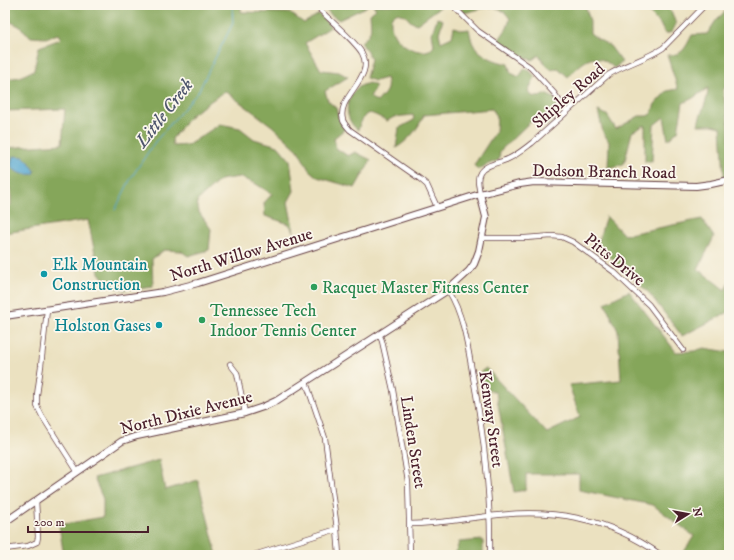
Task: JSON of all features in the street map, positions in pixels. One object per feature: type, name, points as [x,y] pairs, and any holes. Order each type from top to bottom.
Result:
[{"type":"main road","name":"Dodson Branch Road","points":[[480,194],[534,182],[696,186],[729,180]]},
{"type":"main road","name":"North Willow Avenue","points":[[5,316],[163,292],[198,283],[480,194]]},
{"type":"main road","name":"North Dixie Avenue","points":[[5,522],[122,441],[245,413],[269,404],[306,382],[448,290],[470,271],[480,251],[486,217],[480,194]]},
{"type":"street","points":[[319,5],[321,11],[356,46],[362,54],[364,63],[364,72],[346,100],[342,111],[344,121],[350,130],[423,182],[426,185],[437,208]]},
{"type":"street","name":"Shipley Road","points":[[480,194],[478,180],[479,173],[483,169],[519,153],[608,75],[619,68],[656,53],[663,48],[705,5]]},
{"type":"street","points":[[456,9],[478,31],[530,67],[554,93],[567,112]]},
{"type":"street","name":"Pitts Drive","points":[[483,238],[525,238],[552,236],[573,242],[614,272],[649,305],[683,350]]},
{"type":"street","name":"Kenway Street","points":[[448,290],[457,308],[468,345],[479,407],[487,467],[490,516],[490,555]]},
{"type":"street","points":[[47,310],[37,406],[77,471]]},
{"type":"street","name":"Linden Street","points":[[379,334],[382,341],[393,390],[406,463],[410,524],[410,555]]},
{"type":"street","points":[[230,364],[237,373],[245,413]]},
{"type":"street","points":[[306,382],[325,438],[339,555]]},
{"type":"street","points":[[5,549],[28,546],[37,542],[36,500]]},
{"type":"street","points":[[410,524],[429,524],[490,516],[533,513],[556,514],[577,517],[626,534],[661,555]]},
{"type":"street","points":[[254,555],[337,529]]},
{"type":"green space","points":[[5,5],[241,5],[241,12],[290,13],[304,23],[319,14],[331,27],[305,43],[321,70],[339,72],[348,77],[325,91],[328,101],[336,108],[339,119],[345,129],[334,138],[336,148],[348,156],[355,152],[371,160],[355,188],[317,177],[309,170],[298,150],[272,126],[225,91],[191,115],[172,139],[173,146],[188,145],[220,124],[240,128],[254,139],[278,146],[290,160],[294,191],[288,202],[294,232],[289,224],[265,216],[264,203],[272,194],[256,184],[239,177],[220,180],[197,201],[199,212],[211,229],[209,250],[188,256],[181,251],[164,250],[152,259],[153,286],[124,290],[109,285],[99,273],[88,220],[5,233],[5,209],[11,205],[11,189],[5,189],[5,148],[62,144],[65,109],[5,111],[5,79],[20,77],[34,70],[39,47],[61,39],[58,34],[46,38],[31,37],[19,26],[5,19]]},
{"type":"green space","points":[[323,5],[368,5],[339,20],[330,14]]},
{"type":"green space","points":[[373,5],[443,5],[417,24],[411,22],[405,15],[396,13],[391,18],[392,28],[396,38],[409,48],[424,51],[430,50],[434,46],[432,33],[437,18],[443,20],[439,33],[441,42],[452,37],[454,27],[462,30],[469,29],[473,44],[480,52],[494,60],[508,64],[511,73],[519,77],[525,68],[529,70],[535,77],[528,91],[532,96],[539,97],[545,94],[554,98],[558,102],[554,120],[546,127],[541,123],[530,122],[500,151],[499,160],[478,170],[474,165],[496,131],[497,116],[492,109],[424,115],[413,134],[396,148],[399,128],[414,120],[413,115],[394,117],[387,121],[376,115],[368,114],[363,118],[358,130],[350,121],[347,110],[353,93],[358,87],[369,83],[376,86],[370,97],[377,102],[387,88],[386,78],[375,81],[366,78],[371,59],[361,42],[368,36],[370,30],[370,14],[376,9]]},
{"type":"green space","points":[[458,5],[585,5],[590,21],[590,33],[610,46],[622,62],[614,68],[601,59],[590,59],[579,66],[568,77],[558,68],[552,70],[546,65],[539,55],[532,60],[517,55],[498,41],[507,28],[510,19],[500,9],[490,7],[464,13]]},
{"type":"green space","points":[[641,5],[665,5],[672,13],[676,24],[672,32],[665,34],[660,24]]},
{"type":"green space","points":[[729,8],[729,80],[723,91],[729,127],[729,176],[724,177],[721,127],[712,125],[698,125],[707,98],[708,88],[683,103],[678,131],[668,140],[664,117],[654,125],[652,161],[645,162],[645,125],[632,132],[624,164],[608,168],[609,142],[603,132],[598,111],[607,115],[616,129],[639,116],[647,116],[651,114],[655,104],[667,91],[678,89],[667,55],[680,53],[692,35],[707,34],[717,19]]},
{"type":"green space","points":[[606,216],[624,235],[702,219],[714,237],[698,269],[725,290],[729,282],[729,312],[682,336],[649,293],[597,245]]},
{"type":"green space","points":[[629,291],[676,352],[694,351],[704,348],[729,352],[729,555],[682,555],[694,536],[653,505],[579,490],[579,474],[526,474],[526,490],[514,492],[496,393],[482,387],[479,373],[486,368],[547,433],[580,417],[569,385],[621,380],[618,331],[605,303]]},
{"type":"green space","points":[[159,460],[165,490],[198,480],[217,555],[91,555],[63,551],[59,525],[103,517],[103,499],[94,478]]},
{"type":"green space","points":[[483,540],[483,555],[455,555],[459,542]]},
{"type":"water","points":[[13,156],[24,157],[35,171],[34,174],[24,174],[15,170],[11,165]]},
{"type":"waterway","name":"Little Creek","points":[[115,210],[131,178],[154,143],[198,92],[233,23],[232,5]]},
{"type":"place","name":"Elk Mountain Construction","points":[[44,274]]},
{"type":"place","name":"Racquet Master Fitness Center","points":[[314,287]]},
{"type":"place","name":"Tennessee Tech Indoor Tennis Center","points":[[202,320]]},
{"type":"place","name":"Holston Gases","points":[[159,325]]}]
